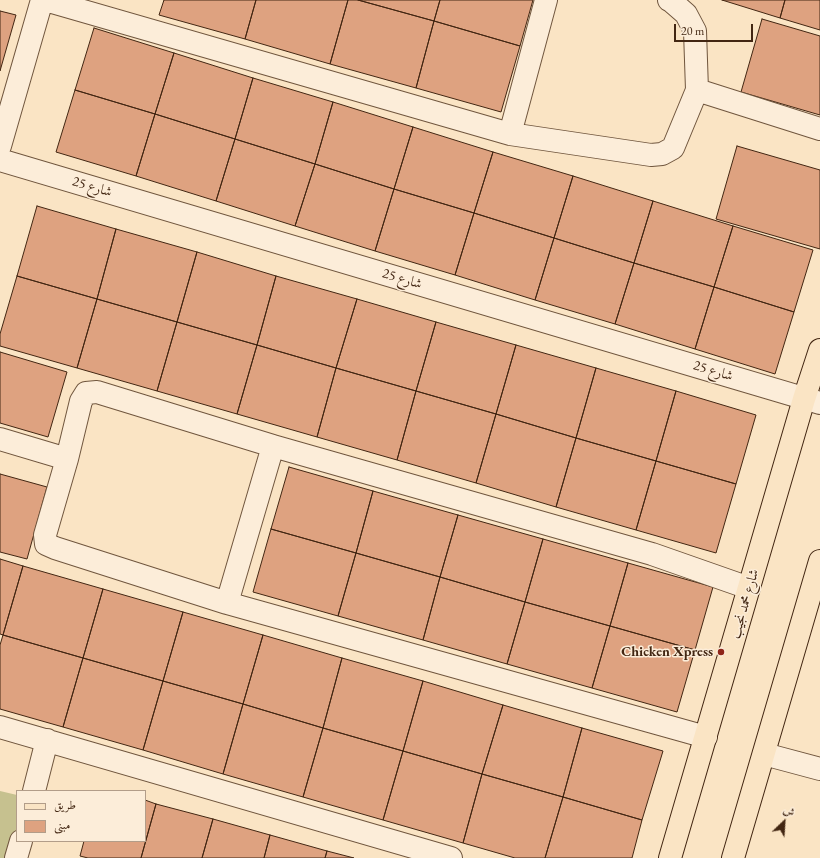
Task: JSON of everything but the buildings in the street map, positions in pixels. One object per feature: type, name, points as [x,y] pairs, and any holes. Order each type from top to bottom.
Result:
[{"type":"main road","name":"شارع محمد نجيب","points":[[670,858],[749,588],[812,401],[820,350]]},
{"type":"main road","points":[[733,858],[820,561]]},
{"type":"street","points":[[0,146],[42,0]]},
{"type":"street","points":[[45,0],[510,134],[651,155],[662,154],[672,148],[697,90],[695,31],[686,14],[669,0]]},
{"type":"street","points":[[510,134],[546,0]]},
{"type":"street","points":[[697,90],[820,129]]},
{"type":"street","name":"شارع 25","points":[[0,160],[812,401]]},
{"type":"street","points":[[706,737],[227,603],[46,544],[45,535],[81,401],[86,393],[97,392],[273,446],[652,554],[749,588]]},
{"type":"street","points":[[0,440],[66,458]]},
{"type":"street","points":[[227,603],[273,446]]},
{"type":"street","points":[[0,727],[451,858]]},
{"type":"street","points":[[34,790],[47,740]]},
{"type":"street","points":[[764,754],[820,769]]},
{"type":"street","points":[[16,858],[21,842]]},
{"type":"shaded area","points":[[0,791],[16,795],[16,842],[12,858],[0,858]]},
{"type":"place","name":"Chicken Xpress","points":[[721,652]]}]
